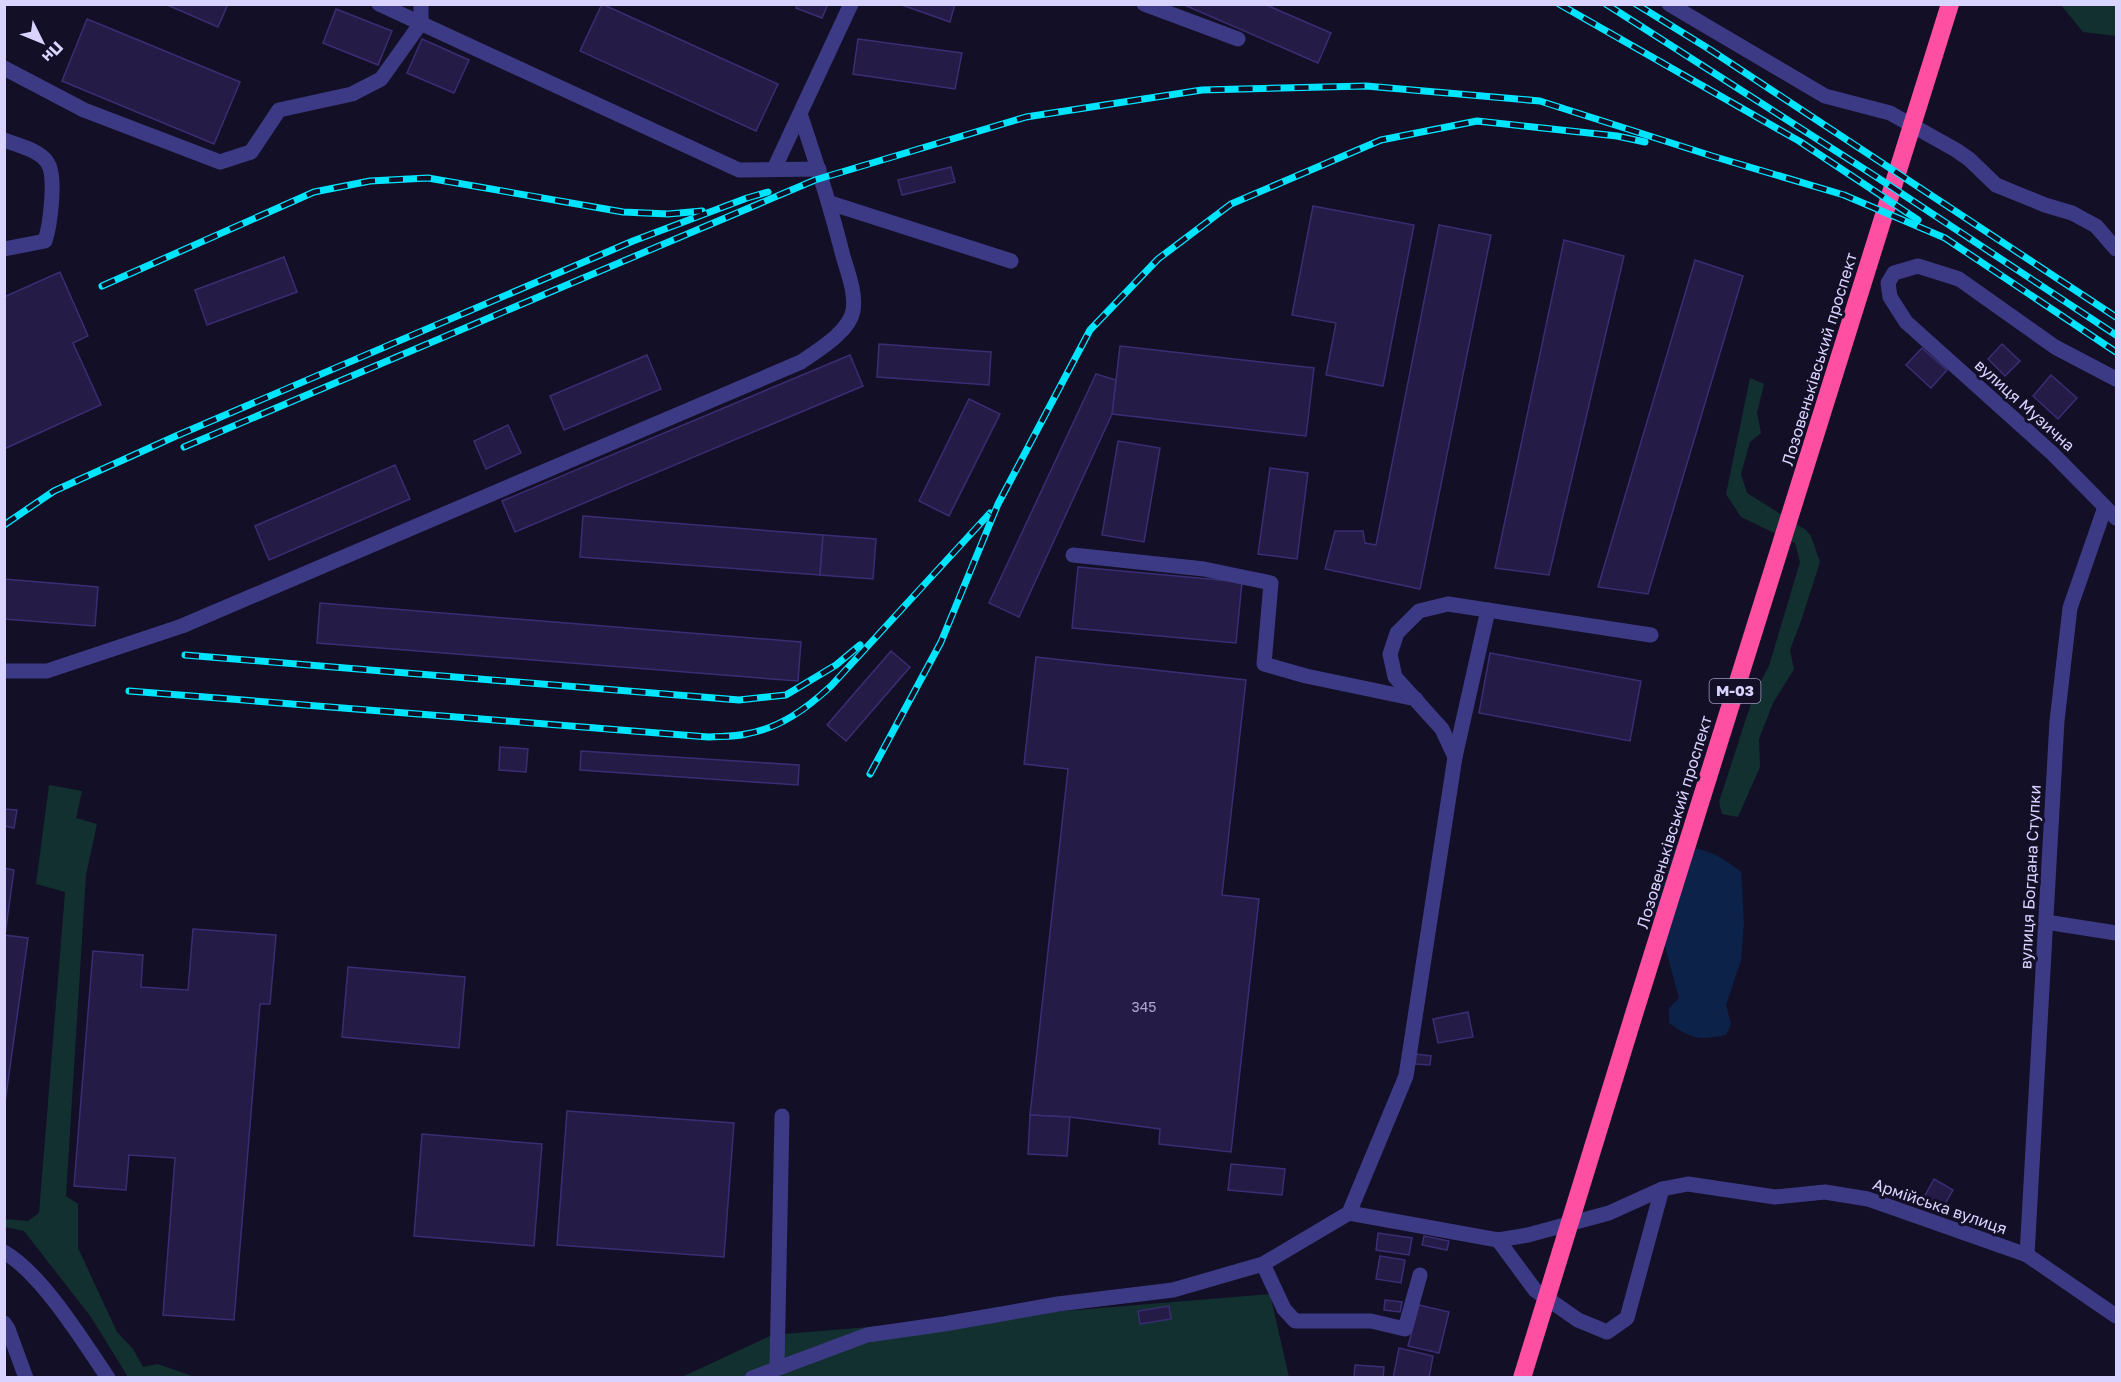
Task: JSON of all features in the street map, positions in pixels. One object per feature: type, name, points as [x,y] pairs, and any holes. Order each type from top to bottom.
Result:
[{"type":"highway","name":"Лозовеньківський проспект","points":[[1522,1377],[1950,4]]},
{"type":"street","points":[[379,4],[739,170],[819,169]]},
{"type":"street","points":[[4,68],[84,110],[220,162],[251,152],[279,110],[352,94],[381,80],[421,23],[422,4]]},
{"type":"street","points":[[774,169],[851,4]]},
{"type":"street","points":[[1144,4],[1238,39]]},
{"type":"street","points":[[1669,4],[1825,96],[1890,113],[1956,150],[1996,185],[2045,205],[2072,213],[2096,226],[2116,249]]},
{"type":"street","points":[[4,671],[47,671],[182,626],[801,362],[829,344],[853,312],[852,291],[830,203],[800,114]]},
{"type":"street","points":[[4,140],[30,150],[46,161],[52,174],[49,229],[45,241],[4,249]]},
{"type":"street","points":[[830,203],[1011,261]]},
{"type":"street","name":"вулиця Музична","points":[[2116,379],[2055,347],[1959,279],[1918,266],[1894,273],[1888,283],[1890,297],[1906,322],[2053,454],[2116,518]]},
{"type":"street","name":"вулиця Богдана Ступки","points":[[2027,1255],[2058,721],[2070,608],[2106,507]]},
{"type":"street","points":[[1073,555],[1204,569],[1271,583],[1264,664],[1306,676],[1416,699]]},
{"type":"street","points":[[1455,757],[1442,729],[1395,677],[1390,654],[1397,633],[1419,611],[1448,604],[1651,635]]},
{"type":"street","points":[[752,1377],[867,1335],[1059,1304],[1173,1290],[1263,1264],[1349,1213],[1406,1076],[1455,757],[1488,610]]},
{"type":"street","points":[[2046,922],[2116,933]]},
{"type":"street","points":[[777,1367],[782,1116]]},
{"type":"street","name":"Армійська вулиця","points":[[1498,1240],[1609,1213],[1662,1188],[1688,1184],[1775,1197],[1824,1192],[1869,1199],[2027,1255],[2116,1316]]},
{"type":"street","points":[[1349,1213],[1498,1240],[1535,1290],[1578,1320],[1607,1332],[1627,1318],[1662,1188]]},
{"type":"street","points":[[4,1252],[15,1258],[32,1275],[77,1332],[108,1377]]},
{"type":"street","points":[[1263,1264],[1284,1309],[1295,1321],[1371,1321],[1405,1329],[1420,1275]]},
{"type":"street","points":[[4,1323],[26,1377]]},
{"type":"green space","points":[[2061,5],[2116,5],[2116,36],[2083,32]]},
{"type":"green space","points":[[1750,378],[1764,384],[1757,413],[1761,433],[1750,442],[1741,474],[1747,493],[1806,530],[1811,536],[1820,562],[1790,650],[1794,669],[1773,703],[1759,739],[1760,767],[1738,817],[1722,814],[1719,802],[1754,694],[1769,666],[1800,562],[1795,543],[1741,517],[1726,494]]},
{"type":"green space","points":[[49,785],[82,791],[76,818],[97,824],[86,875],[66,1196],[78,1204],[78,1248],[117,1332],[133,1349],[143,1367],[158,1364],[191,1377],[128,1377],[91,1317],[24,1231],[5,1227],[5,1219],[28,1221],[39,1213],[65,892],[36,884]]},
{"type":"green space","points":[[1270,1294],[1289,1377],[680,1378],[772,1335]]},
{"type":"water","points":[[1674,844],[1710,852],[1741,872],[1744,922],[1741,960],[1726,1005],[1731,1024],[1726,1035],[1708,1038],[1690,1036],[1669,1023],[1669,1008],[1679,998],[1664,943],[1652,918],[1663,873]]},
{"type":"building","points":[[165,4],[228,4],[218,27]]},
{"type":"building","points":[[602,4],[778,84],[756,131],[580,51]]},
{"type":"building","points":[[798,4],[828,4],[822,18],[796,8]]},
{"type":"building","points":[[899,4],[955,4],[950,22]]},
{"type":"building","points":[[1182,4],[1264,4],[1331,33],[1318,63]]},
{"type":"building","points":[[336,9],[392,31],[378,65],[323,43]]},
{"type":"building","points":[[87,19],[240,82],[214,144],[62,81]]},
{"type":"building","points":[[422,39],[469,60],[454,93],[407,73]]},
{"type":"building","points":[[858,39],[962,53],[955,89],[853,74]]},
{"type":"building","points":[[951,167],[955,182],[902,195],[898,180]]},
{"type":"building","points":[[1313,206],[1414,225],[1383,386],[1326,375],[1336,323],[1292,315]]},
{"type":"building","points":[[1439,225],[1491,235],[1420,589],[1325,569],[1335,531],[1363,531],[1365,543],[1376,545]]},
{"type":"building","points":[[1564,240],[1624,256],[1549,575],[1495,568]]},
{"type":"building","points":[[284,257],[297,292],[207,325],[195,290]]},
{"type":"building","points":[[1695,260],[1743,276],[1648,594],[1598,587]]},
{"type":"building","points":[[60,272],[88,336],[73,343],[101,405],[4,449],[4,297]]},
{"type":"building","points":[[879,344],[991,352],[989,385],[877,377]]},
{"type":"building","points":[[2002,344],[2020,361],[2005,376],[1988,359]]},
{"type":"building","points":[[1120,346],[1314,368],[1306,436],[1112,414]]},
{"type":"building","points":[[1922,348],[1947,370],[1931,388],[1906,365]]},
{"type":"building","points":[[647,355],[661,389],[564,430],[550,396]]},
{"type":"building","points":[[850,355],[863,386],[515,532],[502,501]]},
{"type":"building","points":[[1096,374],[1116,380],[1112,414],[1019,617],[989,603]]},
{"type":"building","points":[[2051,375],[2077,398],[2058,419],[2033,396]]},
{"type":"building","points":[[969,399],[1000,414],[949,516],[919,501]]},
{"type":"building","points":[[508,425],[521,453],[486,469],[474,441]]},
{"type":"building","points":[[1118,441],[1160,448],[1144,542],[1102,535]]},
{"type":"building","points":[[395,465],[410,499],[269,560],[255,526]]},
{"type":"building","points":[[1270,468],[1308,473],[1297,559],[1258,554]]},
{"type":"building","points":[[583,516],[823,535],[820,575],[580,557]]},
{"type":"building","points":[[823,535],[876,539],[873,579],[820,575]]},
{"type":"building","points":[[1078,567],[1242,582],[1236,643],[1072,628]]},
{"type":"building","points":[[4,579],[98,587],[95,626],[4,619]]},
{"type":"building","points":[[320,603],[801,642],[798,681],[317,643]]},
{"type":"building","points":[[891,651],[910,667],[846,741],[827,725]]},
{"type":"building","points":[[1490,653],[1641,681],[1630,741],[1479,713]]},
{"type":"building","points":[[1036,657],[1246,680],[1222,895],[1259,899],[1231,1152],[1159,1144],[1160,1129],[1070,1117],[1030,1115],[1068,769],[1024,764]]},
{"type":"building","points":[[500,747],[528,749],[526,772],[499,770]]},
{"type":"building","points":[[581,751],[799,765],[798,785],[580,770]]},
{"type":"building","points":[[4,809],[17,810],[14,828],[4,826]]},
{"type":"building","points":[[4,868],[14,870],[5,935],[28,938],[4,1110]]},
{"type":"building","points":[[193,929],[276,935],[270,1004],[260,1004],[234,1320],[163,1315],[175,1158],[129,1155],[126,1190],[74,1186],[93,951],[143,955],[141,987],[188,990]]},
{"type":"building","points":[[348,967],[465,977],[459,1048],[342,1037]]},
{"type":"building","points":[[1468,1012],[1473,1037],[1438,1043],[1433,1019]]},
{"type":"building","points":[[1416,1054],[1431,1056],[1430,1065],[1415,1064]]},
{"type":"building","points":[[567,1111],[734,1123],[724,1257],[557,1245]]},
{"type":"building","points":[[1030,1115],[1070,1117],[1067,1156],[1028,1154]]},
{"type":"building","points":[[422,1134],[542,1144],[534,1246],[414,1236]]},
{"type":"building","points":[[1231,1164],[1285,1169],[1282,1195],[1228,1190]]},
{"type":"building","points":[[1934,1179],[1953,1190],[1941,1211],[1922,1201]]},
{"type":"building","points":[[1378,1233],[1412,1238],[1409,1255],[1376,1250]]},
{"type":"building","points":[[1424,1236],[1449,1241],[1447,1250],[1422,1245]]},
{"type":"building","points":[[1380,1256],[1405,1260],[1401,1283],[1376,1279]]},
{"type":"building","points":[[1385,1300],[1402,1302],[1400,1312],[1384,1310]]},
{"type":"building","points":[[1419,1305],[1449,1312],[1439,1353],[1408,1346]]},
{"type":"building","points":[[1169,1306],[1171,1319],[1140,1324],[1138,1311]]},
{"type":"building","points":[[1399,1348],[1433,1356],[1429,1378],[1393,1378]]},
{"type":"building","points":[[1355,1365],[1384,1367],[1383,1378],[1354,1378]]},
{"type":"railway","points":[[1559,4],[1799,141],[1918,220]]},
{"type":"railway","points":[[1606,4],[1875,176],[2116,335]]},
{"type":"railway","points":[[1636,4],[1709,49],[2116,317]]},
{"type":"railway","points":[[184,447],[815,180],[1026,117],[1202,90],[1366,86],[1540,101],[1844,195],[1945,238],[2116,352]]},
{"type":"railway","points":[[870,774],[941,642],[998,504],[1090,330],[1158,259],[1231,204],[1381,140],[1477,121],[1617,136],[1645,142]]},
{"type":"railway","points":[[102,286],[314,192],[370,181],[428,178],[623,212],[668,214],[702,211]]},
{"type":"railway","points":[[4,525],[54,491],[176,436],[633,241],[768,192]]},
{"type":"railway","points":[[129,691],[708,737],[741,735],[781,722],[802,710],[831,686],[990,513]]},
{"type":"railway","points":[[185,655],[739,700],[786,695],[836,665],[860,645]]}]
